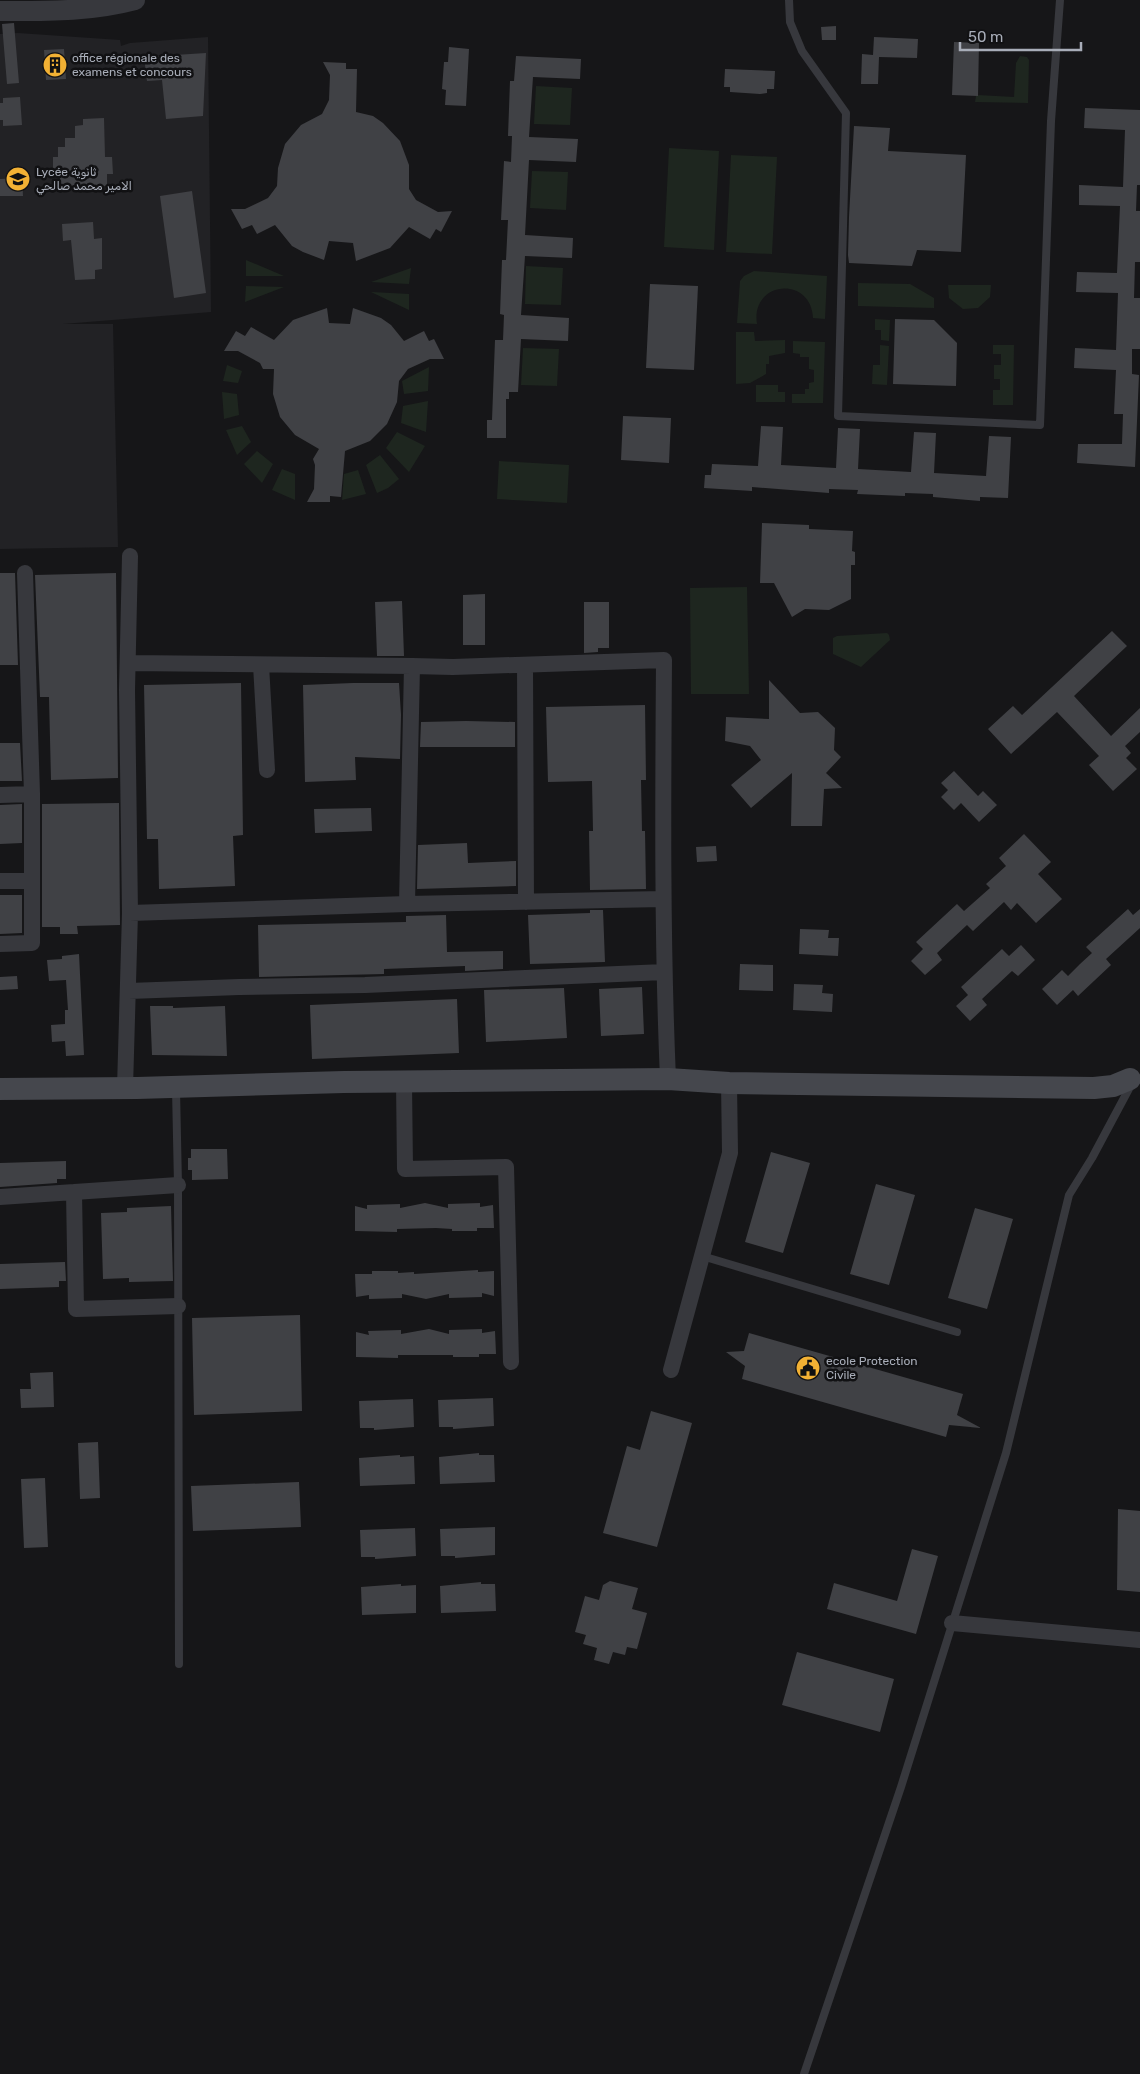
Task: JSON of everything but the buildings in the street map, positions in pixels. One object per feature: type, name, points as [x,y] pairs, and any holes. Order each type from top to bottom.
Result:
[{"type":"main road","points":[[0,1088],[125,1088],[668,1079],[729,1083],[1086,1088],[1113,1086],[1135,1078]]},
{"type":"street","points":[[0,11],[61,12],[106,7],[135,0]]},
{"type":"street","points":[[125,1088],[130,913],[127,690],[130,556]]},
{"type":"street","points":[[0,944],[32,943],[32,794],[25,573]]},
{"type":"street","points":[[128,663],[453,667],[664,660],[663,899],[668,1079]]},
{"type":"street","points":[[261,665],[267,770]]},
{"type":"street","points":[[525,665],[526,902]]},
{"type":"street","points":[[407,904],[412,666]]},
{"type":"street","points":[[0,795],[32,794]]},
{"type":"street","points":[[0,881],[32,881]]},
{"type":"street","points":[[130,913],[407,904],[663,899]]},
{"type":"street","points":[[128,991],[365,985],[664,972]]},
{"type":"street","points":[[404,1082],[405,1169],[506,1167],[511,1362]]},
{"type":"street","points":[[671,1370],[730,1153],[729,1083]]},
{"type":"street","points":[[0,1196],[178,1185]]},
{"type":"street","points":[[74,1192],[76,1309],[178,1306]]},
{"type":"street","points":[[952,1623],[1140,1640]]},
{"type":"lane","points":[[789,0],[790,22],[802,51],[846,113],[838,416],[1040,425],[1051,121],[1060,0]]},
{"type":"lane","points":[[804,2074],[900,1786],[1006,1453],[1069,1195],[1092,1158],[1135,1078]]},
{"type":"lane","points":[[176,1087],[179,1664]]},
{"type":"lane","points":[[702,1256],[957,1332]]},
{"type":"shaded area","points":[[18,33],[120,40],[121,46],[130,43],[208,37],[211,312],[63,324],[113,324],[118,547],[0,549],[0,34]]},
{"type":"shaded area","points":[[1020,56],[1027,57],[1029,60],[1028,103],[975,102],[978,95],[1014,97],[1016,63]]},
{"type":"shaded area","points":[[536,86],[572,88],[570,125],[534,124]]},
{"type":"shaded area","points":[[669,148],[719,151],[714,250],[664,247]]},
{"type":"shaded area","points":[[731,155],[777,157],[772,254],[726,252]]},
{"type":"shaded area","points":[[532,171],[568,172],[566,210],[530,208]]},
{"type":"shaded area","points":[[246,260],[284,276],[246,276]]},
{"type":"shaded area","points":[[526,266],[563,268],[561,305],[525,304]]},
{"type":"shaded area","points":[[411,268],[409,284],[371,282]]},
{"type":"shaded area","points":[[754,271],[827,276],[825,319],[813,318],[810,304],[802,295],[793,290],[782,289],[771,292],[763,299],[757,310],[757,324],[737,323],[740,281],[744,276]]},
{"type":"shaded area","points":[[858,283],[910,284],[934,298],[934,308],[858,306]]},
{"type":"shaded area","points":[[948,285],[991,285],[990,297],[978,308],[963,309],[949,298]]},
{"type":"shaded area","points":[[246,286],[284,287],[245,302]]},
{"type":"shaded area","points":[[371,292],[409,294],[409,310]]},
{"type":"shaded area","points":[[875,319],[890,320],[889,341],[881,340],[881,330],[875,330]]},
{"type":"shaded area","points":[[736,332],[754,332],[755,341],[785,340],[785,353],[769,356],[769,364],[766,364],[766,374],[750,383],[736,384]]},
{"type":"shaded area","points":[[793,341],[825,342],[823,403],[792,403],[792,394],[805,394],[805,389],[809,389],[809,383],[814,382],[814,370],[809,369],[809,357],[800,357],[800,354],[793,353]]},
{"type":"shaded area","points":[[880,345],[889,346],[887,385],[872,384],[873,365],[880,365]]},
{"type":"shaded area","points":[[993,345],[1014,345],[1013,405],[993,405],[993,390],[1000,390],[1000,379],[994,379],[994,365],[1001,365],[1001,354],[993,354]]},
{"type":"shaded area","points":[[523,348],[559,349],[557,386],[521,385]]},
{"type":"shaded area","points":[[227,365],[242,371],[238,383],[223,381]]},
{"type":"shaded area","points":[[429,367],[428,391],[404,394],[402,381]]},
{"type":"shaded area","points":[[756,385],[778,385],[778,392],[785,392],[785,402],[756,402]]},
{"type":"shaded area","points":[[222,392],[237,394],[239,415],[224,419]]},
{"type":"shaded area","points":[[428,401],[426,432],[401,423],[403,406]]},
{"type":"shaded area","points":[[242,426],[251,442],[237,455],[226,430]]},
{"type":"shaded area","points":[[397,432],[425,446],[409,472],[386,448]]},
{"type":"shaded area","points":[[257,451],[273,464],[262,483],[244,464]]},
{"type":"shaded area","points":[[380,455],[399,479],[388,488],[377,493],[366,465]]},
{"type":"shaded area","points":[[499,461],[569,465],[567,503],[497,499]]},
{"type":"shaded area","points":[[282,469],[295,474],[295,500],[272,490]]},
{"type":"shaded area","points":[[358,470],[366,494],[342,500],[344,474]]},
{"type":"shaded area","points":[[747,587],[749,694],[691,694],[690,588]]},
{"type":"shaded area","points":[[887,633],[890,640],[861,667],[833,654],[833,638],[837,636]]},
{"type":"place","name":"office régionale des examens et concours","points":[[55,65]]},
{"type":"place","name":"Lycée ثانوية الامير محمد صالحي","points":[[18,179]]},
{"type":"place","name":"ecole Protection Civile","points":[[808,1368]]}]
